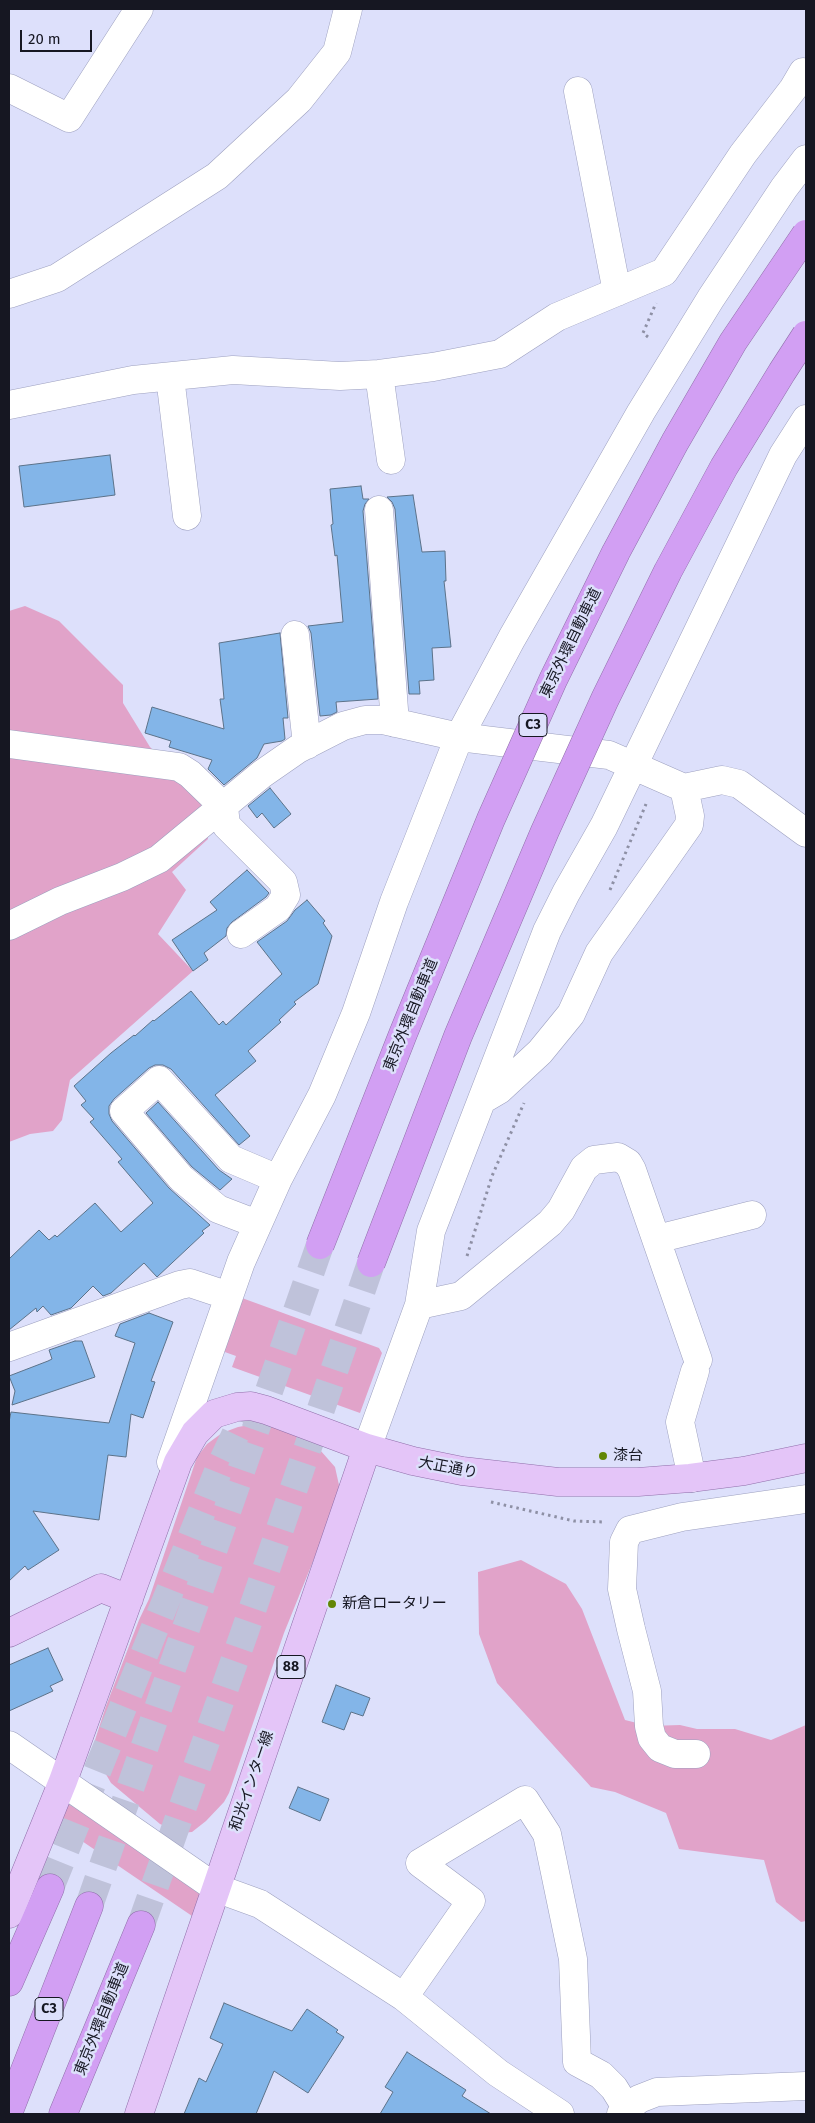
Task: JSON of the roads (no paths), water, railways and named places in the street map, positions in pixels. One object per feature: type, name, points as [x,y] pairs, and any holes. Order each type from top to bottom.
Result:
[{"type":"highway","name":"東京外環自動車道","points":[[320,1245],[483,837],[553,680],[616,552],[675,442],[733,342],[806,234]]},
{"type":"highway","points":[[371,1264],[458,1036],[545,831],[605,699],[668,571],[724,467],[806,335]]},
{"type":"highway","points":[[9,1982],[50,1888]]},
{"type":"highway","name":"C3","points":[[9,2111],[89,1906]]},
{"type":"highway","name":"東京外環自動車道","points":[[64,2114],[141,1925]]},
{"type":"highway","points":[[80,2114],[118,1980]]},
{"type":"main road","name":"大正通り","points":[[158,1515],[185,1446],[204,1422],[214,1414],[225,1410],[251,1406],[367,1448],[421,1463],[512,1478],[558,1482],[638,1482],[692,1478],[744,1471],[806,1458]]},
{"type":"main road","name":"和光インター線","points":[[139,2114],[367,1448]]},
{"type":"main road","points":[[9,1914],[63,1781],[158,1515]]},
{"type":"main road","points":[[9,1633],[101,1588],[128,1599]]},
{"type":"street","points":[[9,88],[70,118],[140,9]]},
{"type":"street","points":[[9,294],[57,278],[217,176],[299,100],[337,52],[348,9]]},
{"type":"street","points":[[9,405],[124,381],[233,370],[340,376],[379,374],[434,367],[500,354],[557,317],[664,272],[742,154],[793,89],[802,72]]},
{"type":"street","points":[[578,91],[617,292]]},
{"type":"street","points":[[158,1515],[173,1456],[256,1224],[322,1095],[356,1013],[394,902],[459,737],[512,638],[641,412],[710,298],[784,188],[806,159]]},
{"type":"street","points":[[379,374],[391,460]]},
{"type":"street","points":[[170,377],[187,516]]},
{"type":"street","points":[[367,1448],[419,1305],[431,1231],[547,931],[604,826],[645,771],[755,512],[783,456],[806,419]]},
{"type":"street","points":[[379,510],[395,723]]},
{"type":"street","points":[[295,636],[307,745]]},
{"type":"street","points":[[9,926],[60,901],[122,877],[159,859],[262,774],[307,745],[343,726],[365,720],[395,723],[459,737],[609,755],[684,788],[722,780],[739,784],[806,833]]},
{"type":"street","points":[[9,744],[179,767],[190,774],[224,807],[226,825],[283,882],[286,895],[278,908],[241,934]]},
{"type":"street","points":[[482,1100],[499,1090],[540,1052],[572,1014],[599,953],[689,825],[690,816],[684,788]]},
{"type":"street","points":[[256,1224],[218,1209],[181,1178],[124,1111],[159,1080],[231,1159],[278,1179]]},
{"type":"street","points":[[419,1305],[461,1296],[550,1223],[561,1210],[584,1168],[599,1159],[618,1157],[628,1163],[657,1239],[696,1366],[680,1422],[692,1478]]},
{"type":"street","points":[[657,1239],[752,1215]]},
{"type":"street","points":[[9,1347],[180,1285],[190,1283],[229,1296]]},
{"type":"street","points":[[696,1754],[675,1754],[660,1748],[652,1738],[649,1726],[647,1691],[630,1629],[622,1589],[624,1542],[630,1530],[682,1517],[806,1499]]},
{"type":"street","points":[[9,1745],[216,1888],[260,1904],[404,1997],[498,2073],[560,2114]]},
{"type":"street","points":[[404,1997],[471,1900],[420,1863],[525,1800],[547,1834],[573,1959],[578,2062],[601,2075],[614,2088],[624,2112],[639,2099],[657,2092],[806,2086]]},
{"type":"tunnel","points":[[89,1906],[320,1245]]},
{"type":"tunnel","points":[[141,1925],[245,1631],[371,1263]]},
{"type":"tunnel","points":[[50,1888],[219,1469],[245,1414]]},
{"type":"place","name":"漆台","points":[[603,1456]]},
{"type":"place","name":"新倉ロータリー","points":[[332,1604]]}]
